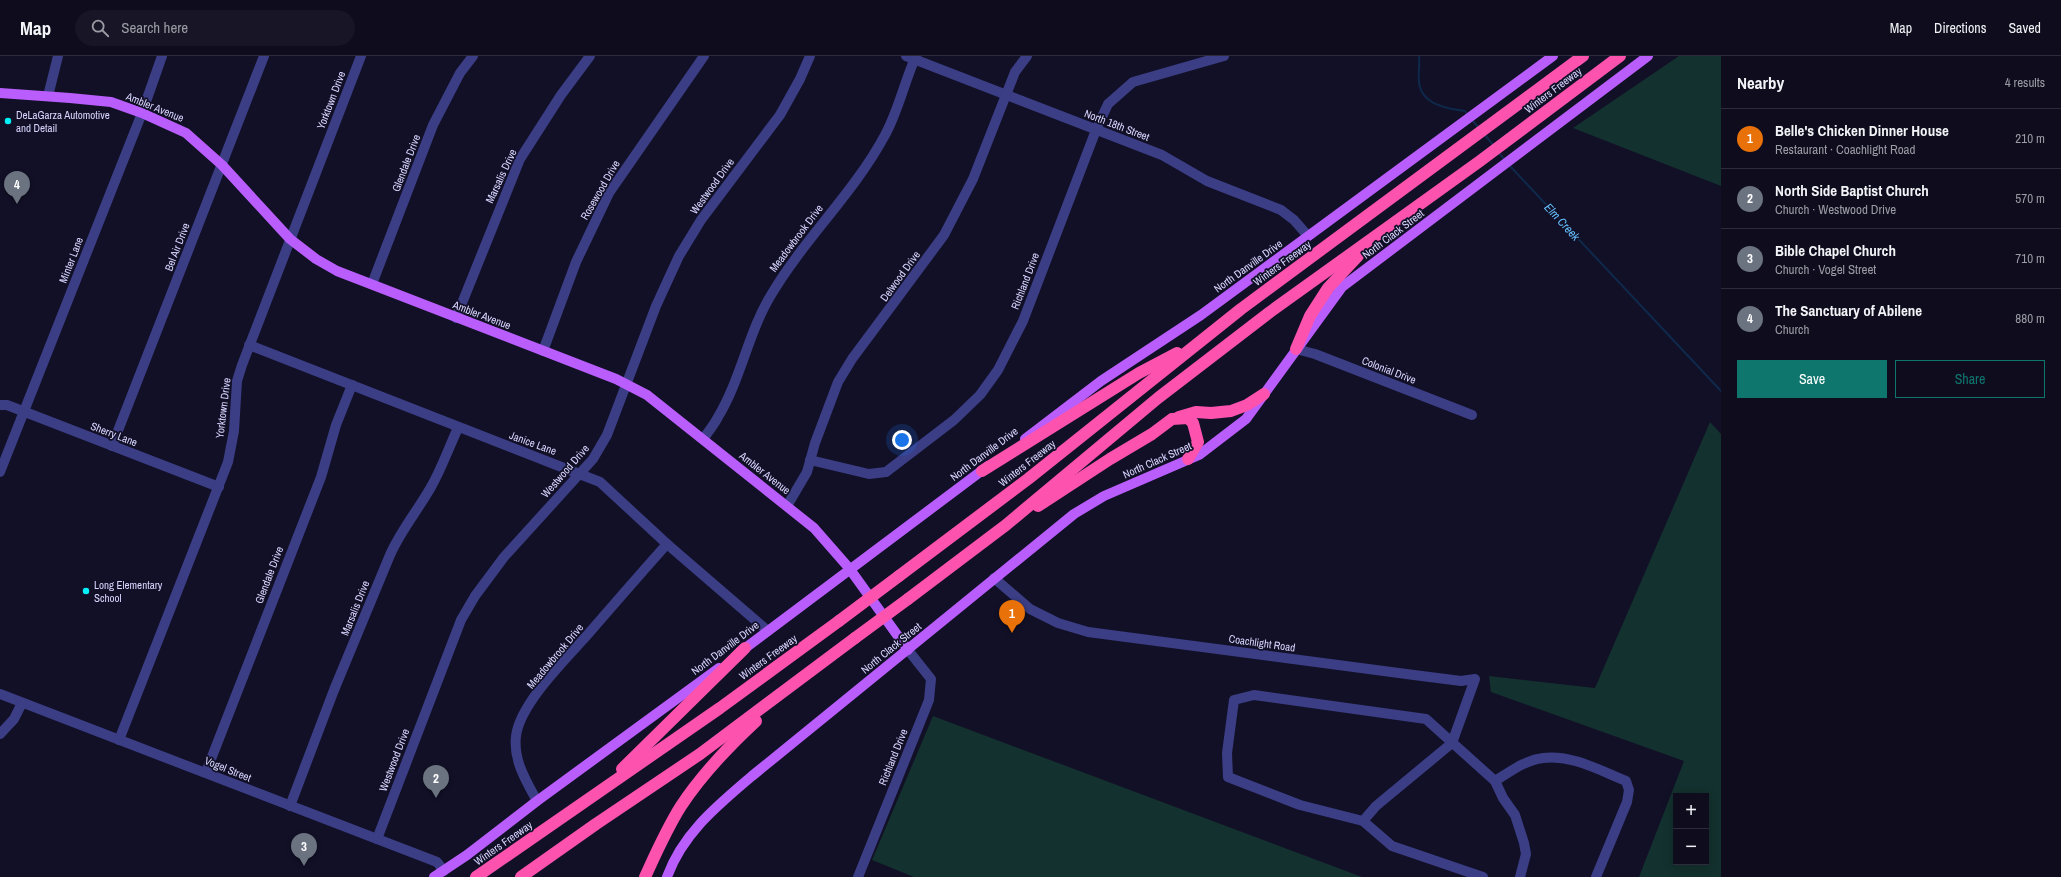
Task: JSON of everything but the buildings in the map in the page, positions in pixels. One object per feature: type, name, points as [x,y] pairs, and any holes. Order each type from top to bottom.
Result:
[{"type":"highway","name":"Winters Freeway","points":[[478,875],[720,708],[840,621],[1028,479],[1248,304],[1499,120],[1583,56]]},
{"type":"highway","name":"Winters Freeway","points":[[521,877],[596,824],[700,754],[808,675],[1006,525],[1158,398],[1270,312],[1480,161],[1620,56]]},
{"type":"highway","points":[[1296,349],[1310,316],[1328,288],[1351,262],[1387,228]]},
{"type":"highway","points":[[982,471],[1139,373],[1201,341]]},
{"type":"highway","points":[[1006,525],[1152,434],[1172,419],[1196,412],[1211,413],[1231,411],[1247,405],[1264,394]]},
{"type":"highway","points":[[1172,419],[1188,418],[1193,423],[1198,442],[1188,459]]},
{"type":"highway","points":[[584,802],[629,762],[745,648]]},
{"type":"highway","points":[[647,877],[657,850],[681,807],[709,770],[728,748],[808,675]]},
{"type":"main road","name":"North Danville Drive","points":[[434,877],[467,855],[537,801],[768,631],[1101,381],[1201,315],[1553,56]]},
{"type":"main road","name":"North Clack Street","points":[[667,877],[679,850],[690,834],[707,815],[994,578],[1074,514],[1104,496],[1199,455],[1246,419],[1342,287],[1648,56]]},
{"type":"main road","name":"Ambler Avenue","points":[[0,93],[111,102],[142,113],[186,132],[222,165],[290,239],[316,259],[337,270],[456,318],[627,384],[647,395],[814,528],[850,568],[908,650]]},
{"type":"street","points":[[48,96],[58,56]]},
{"type":"street","name":"Minter Lane","points":[[0,472],[142,113],[162,56]]},
{"type":"street","name":"Bel Air Drive","points":[[112,446],[264,56]]},
{"type":"street","name":"Yorktown Drive","points":[[119,740],[228,462],[234,431],[237,382],[249,345],[361,56]]},
{"type":"street","name":"Glendale Drive","points":[[372,284],[433,125],[460,73],[473,56]]},
{"type":"street","name":"Marsalis Drive","points":[[456,318],[520,158],[590,56]]},
{"type":"street","name":"Rosewood Drive","points":[[543,351],[576,262],[609,193],[704,56]]},
{"type":"street","name":"Westwood Drive","points":[[377,839],[461,620],[475,596],[504,557],[594,459],[607,435],[656,306],[679,256],[702,220],[780,115],[800,79],[810,56]]},
{"type":"street","name":"Delwood Drive","points":[[787,506],[800,485],[838,382],[852,359],[944,235],[973,179],[1015,72],[1027,56]]},
{"type":"street","name":"Richland Drive","points":[[810,460],[869,474],[886,472],[954,420],[980,394],[1001,364],[1023,321],[1096,130],[1108,104],[1133,82],[1224,56]]},
{"type":"street","name":"North 18th Street","points":[[912,57],[1162,155],[1207,182],[1281,210],[1294,220],[1308,236]]},
{"type":"street","name":"Meadowbrook Drive","points":[[703,440],[722,409],[758,318],[770,296],[786,271],[859,175],[886,134],[912,57]]},
{"type":"street","name":"Janice Lane","points":[[249,345],[458,428],[581,473],[609,488],[667,544],[768,631]]},
{"type":"street","name":"Colonial Drive","points":[[1296,349],[1315,354],[1472,415]]},
{"type":"street","name":"Glendale Drive","points":[[206,772],[321,477],[336,425],[352,385]]},
{"type":"street","name":"Sherry Lane","points":[[0,405],[24,412],[219,487]]},
{"type":"street","name":"Marsalis Drive","points":[[290,806],[334,690],[390,555],[399,535],[416,513],[432,486],[458,428]]},
{"type":"street","name":"Meadowbrook Drive","points":[[537,801],[520,770],[516,749],[518,725],[523,715],[551,677],[667,544]]},
{"type":"street","name":"Coachlight Road","points":[[994,578],[1030,609],[1058,623],[1088,632],[1461,681],[1475,679],[1452,743]]},
{"type":"street","name":"Richland Drive","points":[[858,877],[929,700],[931,679],[908,650]]},
{"type":"street","name":"Vogel Street","points":[[0,694],[437,862],[444,870]]},
{"type":"street","points":[[1482,877],[1392,846],[1363,821],[1300,805],[1228,777],[1227,753],[1234,700],[1254,695],[1426,719],[1495,781],[1503,798],[1515,815],[1524,844],[1526,854],[1520,877]]},
{"type":"street","points":[[0,734],[14,719],[22,703]]},
{"type":"street","points":[[1363,821],[1376,806],[1452,743]]},
{"type":"street","points":[[1495,781],[1525,763],[1541,758],[1553,757],[1586,765],[1626,781],[1629,790],[1627,802],[1596,877]]},
{"type":"green space","points":[[1679,56],[1721,56],[1721,186],[1573,128]]},
{"type":"green space","points":[[1710,422],[1721,434],[1721,877],[1639,877],[1684,761],[1491,692],[1489,676],[1595,688]]},
{"type":"green space","points":[[933,716],[1362,877],[914,877],[872,860]]},
{"type":"waterway","name":"Elm Creek","points":[[1419,56],[1419,81],[1424,95],[1436,104],[1450,109],[1465,111],[1468,115]]},
{"type":"waterway","name":"Elm Creek","points":[[1472,120],[1479,128]]},
{"type":"waterway","name":"Elm Creek","points":[[1484,134],[1494,146]]},
{"type":"waterway","name":"Elm Creek","points":[[1499,153],[1505,160]]},
{"type":"waterway","name":"Elm Creek","points":[[1509,165],[1721,391]]},
{"type":"place","name":"DeLaGarza Automotive and Detail","points":[[8,121]]},
{"type":"place","name":"The Sanctuary of Abilene","points":[[17,204]]},
{"type":"place","name":"Long Elementary School","points":[[86,591]]},
{"type":"place","name":"Belle's Chicken Dinner House","points":[[1012,633]]},
{"type":"place","name":"North Side Baptist Church","points":[[436,798]]},
{"type":"place","name":"Bible Chapel Church","points":[[304,866]]}]
